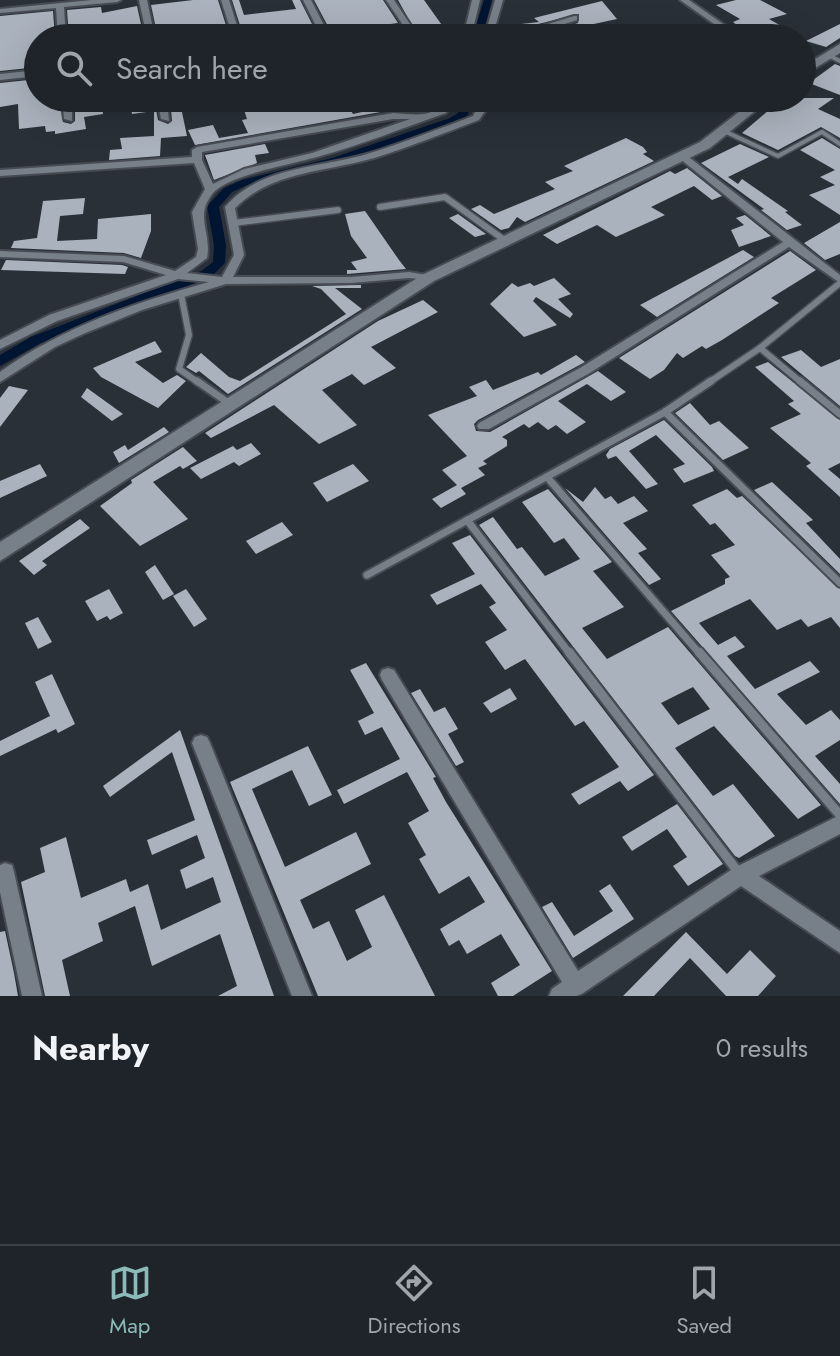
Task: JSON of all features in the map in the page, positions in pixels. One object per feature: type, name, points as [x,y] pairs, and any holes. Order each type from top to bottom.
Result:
[{"type":"street","points":[[0,11],[117,0]]},
{"type":"street","points":[[143,0],[148,24]]},
{"type":"street","points":[[225,0],[233,24]]},
{"type":"street","points":[[307,0],[320,24]]},
{"type":"street","points":[[390,0],[406,24]]},
{"type":"street","points":[[470,24],[476,0]]},
{"type":"street","points":[[490,24],[499,0]]},
{"type":"street","points":[[684,0],[719,24]]},
{"type":"street","points":[[60,6],[61,24]]},
{"type":"street","points":[[556,24],[574,18]]},
{"type":"street","points":[[816,64],[837,55]]},
{"type":"street","points":[[0,77],[24,74]]},
{"type":"street","points":[[68,112],[69,119]]},
{"type":"street","points":[[165,112],[166,119]]},
{"type":"street","points":[[0,345],[53,318],[177,275],[201,258],[203,249],[197,212],[210,189],[248,171],[315,155],[440,112]]},
{"type":"street","points":[[0,378],[55,341],[220,280],[239,255],[230,207],[255,185],[362,158],[476,118],[480,112]]},
{"type":"street","points":[[0,553],[428,278],[573,212],[682,156],[724,131],[747,112]]},
{"type":"street","points":[[210,189],[197,160],[197,150],[393,116],[425,117]]},
{"type":"street","points":[[682,156],[744,201],[788,243],[838,278]]},
{"type":"street","points":[[0,173],[197,160]]},
{"type":"street","points":[[484,426],[584,371],[788,243]]},
{"type":"street","points":[[0,254],[124,259],[177,275],[220,280],[351,280],[409,275],[428,278]]},
{"type":"street","points":[[388,675],[568,991],[741,875],[840,824]]},
{"type":"street","points":[[201,743],[302,996]]},
{"type":"street","points":[[5,872],[32,996]]},
{"type":"street","points":[[741,875],[840,943]]},
{"type":"lane","points":[[724,131],[778,156],[822,132],[840,144]]},
{"type":"lane","points":[[380,207],[445,197],[507,242]]},
{"type":"lane","points":[[233,223],[338,210]]},
{"type":"lane","points":[[367,575],[665,412],[760,348],[838,278]]},
{"type":"lane","points":[[181,294],[189,335],[179,369],[230,404]]},
{"type":"lane","points":[[760,348],[840,414]]},
{"type":"lane","points":[[665,412],[840,583]]},
{"type":"lane","points":[[547,477],[840,815]]},
{"type":"lane","points":[[467,520],[741,875]]},
{"type":"building","points":[[218,0],[226,24],[155,24],[151,5]]},
{"type":"building","points":[[232,0],[239,0],[244,15],[296,9],[292,0],[300,0],[312,24],[240,24]]},
{"type":"building","points":[[314,0],[383,0],[398,23],[391,24],[327,24]]},
{"type":"building","points":[[398,0],[424,0],[441,24],[411,24]]},
{"type":"building","points":[[736,0],[760,0],[787,14],[769,19],[778,24],[736,24],[733,22],[740,19],[716,5]]},
{"type":"building","points":[[602,1],[617,19],[575,24],[578,23],[579,14],[538,24],[522,24],[539,22],[534,18]]},
{"type":"building","points":[[137,6],[141,24],[68,24],[67,10],[101,7],[102,13]]},
{"type":"building","points":[[53,11],[54,24],[24,24],[24,68],[0,71],[0,16]]},
{"type":"building","points":[[840,24],[840,38],[826,47],[816,44],[816,36]]},
{"type":"building","points":[[835,64],[840,66],[840,95],[816,86],[816,78]]},
{"type":"building","points":[[24,80],[24,112],[61,112],[63,122],[71,124],[75,121],[75,112],[103,114],[84,117],[86,129],[55,134],[55,131],[46,132],[45,126],[19,129],[18,104],[0,107],[0,83]]},
{"type":"building","points":[[816,98],[834,98],[818,109],[840,119],[840,138],[821,127],[778,150],[742,133],[767,112],[816,112]]},
{"type":"building","points":[[154,112],[158,120],[168,124],[172,121],[171,112],[182,112],[187,136],[161,138],[160,156],[109,160],[110,150],[122,149],[120,138],[154,136]]},
{"type":"building","points":[[245,112],[381,112],[195,145],[188,130],[213,125],[219,138],[248,133],[242,120],[247,119]]},
{"type":"building","points":[[626,138],[643,147],[647,152],[643,154],[654,161],[525,222],[517,217],[509,228],[501,230],[471,209],[480,205],[494,214],[555,189],[545,182],[573,171],[564,166]]},
{"type":"building","points":[[822,138],[840,149],[840,215],[809,195],[835,185],[820,177],[835,170],[800,150]]},
{"type":"building","points":[[265,144],[269,153],[255,155],[257,163],[214,180],[205,155]]},
{"type":"building","points":[[740,144],[769,157],[728,177],[738,184],[742,179],[788,211],[785,212],[802,225],[787,230],[761,210],[764,209],[701,163]]},
{"type":"building","points":[[687,168],[722,196],[712,200],[694,186],[651,207],[665,215],[616,237],[597,225],[557,244],[543,235],[670,171],[675,174]]},
{"type":"building","points":[[85,198],[83,214],[60,216],[57,241],[97,239],[98,219],[151,214],[151,231],[141,258],[124,253],[11,248],[14,241],[37,238],[43,201]]},
{"type":"building","points":[[365,211],[406,269],[347,274],[347,270],[357,270],[351,262],[367,258],[351,236],[345,214]]},
{"type":"building","points":[[458,214],[486,234],[475,237],[449,218]]},
{"type":"building","points":[[745,215],[771,236],[739,247],[731,230],[744,225],[736,218]]},
{"type":"building","points":[[840,222],[840,254],[825,260],[804,243]]},
{"type":"building","points":[[743,250],[754,257],[657,317],[640,305]]},
{"type":"building","points":[[790,251],[816,270],[771,298],[779,303],[722,340],[706,349],[702,346],[683,358],[677,353],[664,370],[650,379],[619,358]]},
{"type":"building","points":[[6,260],[128,267],[125,274],[1,270]]},
{"type":"building","points":[[554,278],[571,294],[558,299],[573,314],[570,318],[536,297],[533,301],[557,325],[524,337],[490,304],[512,283],[518,287],[530,283],[534,286]]},
{"type":"building","points":[[361,285],[361,288],[335,288],[362,309],[228,394],[199,371],[196,373],[186,367],[201,353],[229,377],[240,381],[346,314],[321,289],[312,286]]},
{"type":"building","points":[[423,300],[438,312],[371,347],[396,368],[364,385],[352,374],[322,390],[357,425],[319,444],[274,405],[211,438],[205,433],[378,321]]},
{"type":"building","points":[[155,341],[162,352],[135,362],[163,383],[177,375],[186,381],[158,408],[101,377],[93,368]]},
{"type":"building","points":[[801,350],[821,367],[840,359],[840,406],[781,357]]},
{"type":"building","points":[[576,355],[585,362],[478,420],[474,424],[476,431],[490,432],[598,371],[626,392],[611,401],[587,384],[558,401],[586,422],[567,434],[556,425],[548,430],[538,422],[529,428],[524,424],[502,437],[507,440],[507,446],[483,461],[487,464],[478,468],[485,475],[461,488],[466,494],[441,508],[432,499],[457,485],[442,470],[467,456],[428,415],[477,396],[469,387],[486,380],[493,390],[538,372],[541,375]]},
{"type":"building","points":[[768,362],[840,420],[840,463],[828,469],[840,479],[840,497],[806,466],[811,463],[770,428],[801,414],[788,404],[794,401],[755,367]]},
{"type":"building","points":[[9,386],[28,390],[0,427],[0,398]]},
{"type":"building","points":[[87,388],[123,414],[112,421],[81,397]]},
{"type":"building","points":[[690,403],[710,425],[719,421],[749,448],[723,460],[675,413]]},
{"type":"building","points":[[664,420],[714,471],[684,483],[673,469],[685,464],[656,435],[629,451],[658,484],[646,489],[616,456],[608,459],[606,455],[610,449]]},
{"type":"building","points":[[164,427],[169,432],[119,463],[113,452],[125,445],[128,450]]},
{"type":"building","points":[[251,443],[261,454],[239,466],[234,462],[201,479],[190,468],[233,446],[237,450]]},
{"type":"building","points":[[183,447],[197,461],[183,469],[180,466],[153,482],[188,519],[140,546],[100,506],[132,483],[131,480]]},
{"type":"building","points":[[40,464],[47,476],[0,498],[0,481]]},
{"type":"building","points":[[353,464],[369,481],[327,502],[313,483]]},
{"type":"building","points":[[772,482],[813,520],[806,523],[840,559],[840,574],[754,490]]},
{"type":"building","points":[[595,487],[605,499],[611,496],[618,504],[634,496],[648,511],[623,523],[647,549],[638,553],[661,579],[649,585],[565,488],[583,502]]},
{"type":"building","points":[[548,489],[612,562],[593,571],[624,607],[582,628],[607,659],[668,627],[821,805],[798,819],[714,726],[675,748],[713,796],[733,784],[775,836],[739,858],[735,856],[479,525],[493,517],[517,549],[522,547],[545,576],[580,559],[564,538],[554,543],[522,502]],"holes":[[[693,687],[710,709],[678,725],[661,703]]]},
{"type":"building","points":[[727,489],[737,498],[742,496],[840,589],[840,628],[831,617],[808,627],[801,619],[777,630],[750,599],[699,623],[718,645],[735,636],[745,647],[727,656],[755,689],[810,661],[820,672],[777,694],[806,725],[831,710],[840,720],[840,740],[815,756],[840,784],[840,804],[671,611],[725,584],[725,579],[730,577],[711,555],[735,545],[715,523],[710,525],[692,505]]},
{"type":"building","points":[[80,519],[90,528],[42,561],[47,565],[34,575],[19,561]]},
{"type":"building","points":[[282,522],[293,535],[256,554],[246,541]]},
{"type":"building","points":[[470,535],[654,775],[628,791],[620,781],[579,805],[571,794],[619,767],[584,721],[575,726],[525,659],[505,670],[485,642],[507,630],[489,607],[496,603],[481,584],[437,605],[430,595],[475,574],[452,543]]},
{"type":"building","points":[[155,565],[174,594],[163,600],[145,572]]},
{"type":"building","points":[[109,589],[123,613],[110,620],[107,616],[97,621],[85,601]]},
{"type":"building","points":[[186,589],[207,619],[194,627],[173,596]]},
{"type":"building","points":[[38,617],[52,642],[38,649],[25,623]]},
{"type":"building","points":[[366,663],[436,777],[433,778],[446,802],[552,971],[513,996],[498,996],[491,983],[520,965],[501,934],[467,954],[459,940],[449,946],[440,929],[485,902],[469,876],[439,894],[419,859],[426,855],[408,823],[429,811],[407,772],[344,804],[337,790],[400,759],[382,727],[365,735],[358,721],[374,713],[350,670]]},
{"type":"building","points":[[52,674],[75,724],[58,733],[56,729],[0,756],[0,741],[50,716],[35,682]]},
{"type":"building","points":[[510,688],[517,699],[491,713],[483,703]]},
{"type":"building","points":[[420,689],[434,712],[445,707],[458,729],[448,734],[464,762],[456,766],[411,693]]},
{"type":"building","points":[[180,730],[274,996],[218,996],[237,986],[220,934],[152,966],[135,906],[98,923],[103,941],[62,960],[70,996],[45,996],[21,882],[45,872],[40,848],[66,837],[81,898],[126,879],[130,892],[148,884],[161,930],[221,902],[213,877],[186,889],[180,870],[205,858],[197,835],[152,855],[147,840],[195,820],[172,752],[110,797],[103,786]]},
{"type":"building","points":[[308,746],[332,795],[309,806],[292,770],[252,789],[285,867],[356,832],[371,864],[300,900],[313,929],[329,921],[347,961],[372,947],[355,910],[384,895],[435,996],[318,996],[230,782]]},
{"type":"building","points":[[677,804],[723,864],[688,886],[673,866],[687,857],[667,829],[632,851],[622,837]]},
{"type":"building","points":[[610,884],[634,919],[573,958],[542,907],[552,902],[574,936],[613,911],[599,891]]},
{"type":"building","points":[[5,931],[18,996],[0,996],[0,932]]},
{"type":"building","points":[[686,932],[727,974],[750,950],[776,976],[758,996],[726,996],[690,958],[654,996],[623,996]]},
{"type":"waterway","points":[[481,24],[488,0]]},
{"type":"waterway","points":[[0,361],[36,340],[206,274],[219,263],[220,245],[213,206],[228,190],[246,182],[336,160],[454,120],[464,112]]}]
